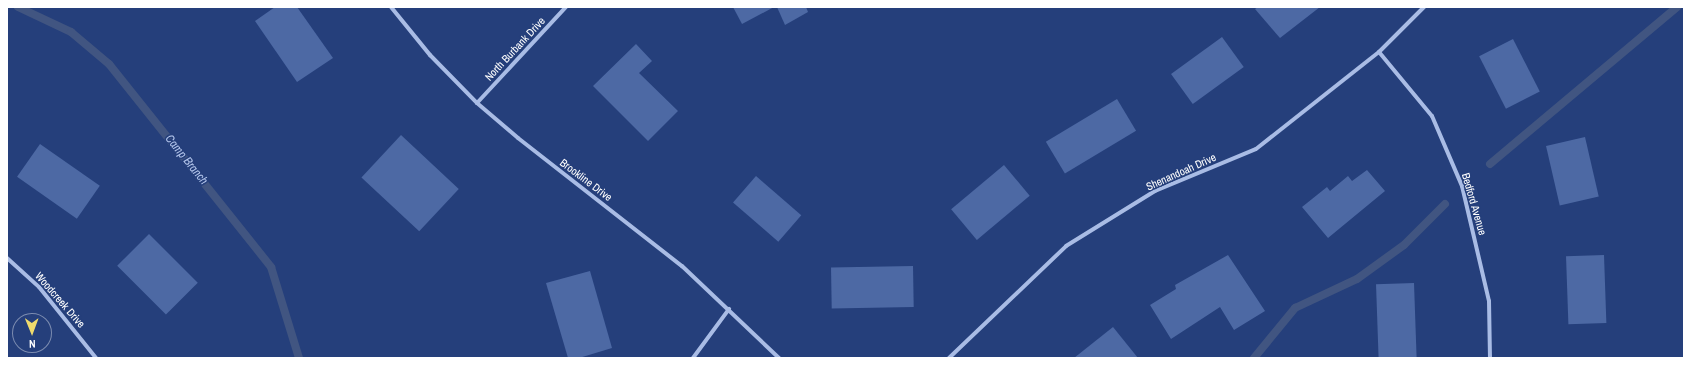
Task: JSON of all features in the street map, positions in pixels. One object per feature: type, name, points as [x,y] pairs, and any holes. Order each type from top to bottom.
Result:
[{"type":"street","name":"Brookline Drive","points":[[391,7],[430,55],[477,103],[568,178],[656,244],[729,309],[779,358]]},
{"type":"street","name":"North Burbank Drive","points":[[477,103],[566,7]]},
{"type":"street","name":"Shenandoah Drive","points":[[949,358],[1066,246],[1155,191],[1256,149],[1379,52],[1424,7]]},
{"type":"street","name":"Bedford Avenue","points":[[1379,52],[1432,116],[1462,186],[1489,301],[1490,358]]},
{"type":"street","name":"Woodcreek Drive","points":[[7,258],[39,287],[96,358]]},
{"type":"street","points":[[693,358],[729,309]]},
{"type":"building","points":[[275,7],[297,7],[333,58],[297,82],[255,21]]},
{"type":"building","points":[[733,7],[774,7],[742,24]]},
{"type":"building","points":[[777,7],[806,7],[808,12],[785,25]]},
{"type":"building","points":[[1258,7],[1320,7],[1280,38],[1255,9]]},
{"type":"building","points":[[1222,37],[1244,67],[1193,104],[1171,74]]},
{"type":"building","points":[[1513,39],[1540,92],[1506,109],[1479,56]]},
{"type":"building","points":[[636,44],[652,61],[639,73],[678,111],[648,141],[593,86]]},
{"type":"building","points":[[1117,99],[1136,131],[1065,173],[1046,142]]},
{"type":"building","points":[[401,135],[459,189],[419,231],[361,177]]},
{"type":"building","points":[[1585,137],[1599,196],[1560,205],[1546,146]]},
{"type":"building","points":[[40,144],[100,186],[77,219],[17,177]]},
{"type":"building","points":[[1004,165],[1030,196],[977,240],[951,209]]},
{"type":"building","points":[[1367,170],[1385,191],[1328,238],[1302,207],[1327,187],[1330,191],[1348,176],[1352,181]]},
{"type":"building","points":[[756,176],[801,215],[778,242],[733,202]]},
{"type":"building","points":[[149,234],[198,283],[166,315],[117,266]]},
{"type":"building","points":[[1228,255],[1265,311],[1234,330],[1220,307],[1171,339],[1150,305],[1176,289],[1175,285]]},
{"type":"building","points":[[1604,255],[1606,323],[1568,324],[1566,256]]},
{"type":"building","points":[[913,266],[914,307],[832,308],[831,267]]},
{"type":"building","points":[[590,271],[612,348],[579,358],[568,358],[546,283]]},
{"type":"building","points":[[1414,283],[1417,358],[1379,358],[1376,284]]},
{"type":"building","points":[[1113,327],[1138,358],[1074,358]]},
{"type":"waterway","name":"Camp Branch","points":[[18,7],[71,32],[109,64],[271,267],[299,358]]},
{"type":"waterway","points":[[1490,164],[1677,7]]},
{"type":"waterway","points":[[1254,358],[1295,308],[1357,279],[1404,245],[1445,204]]}]
